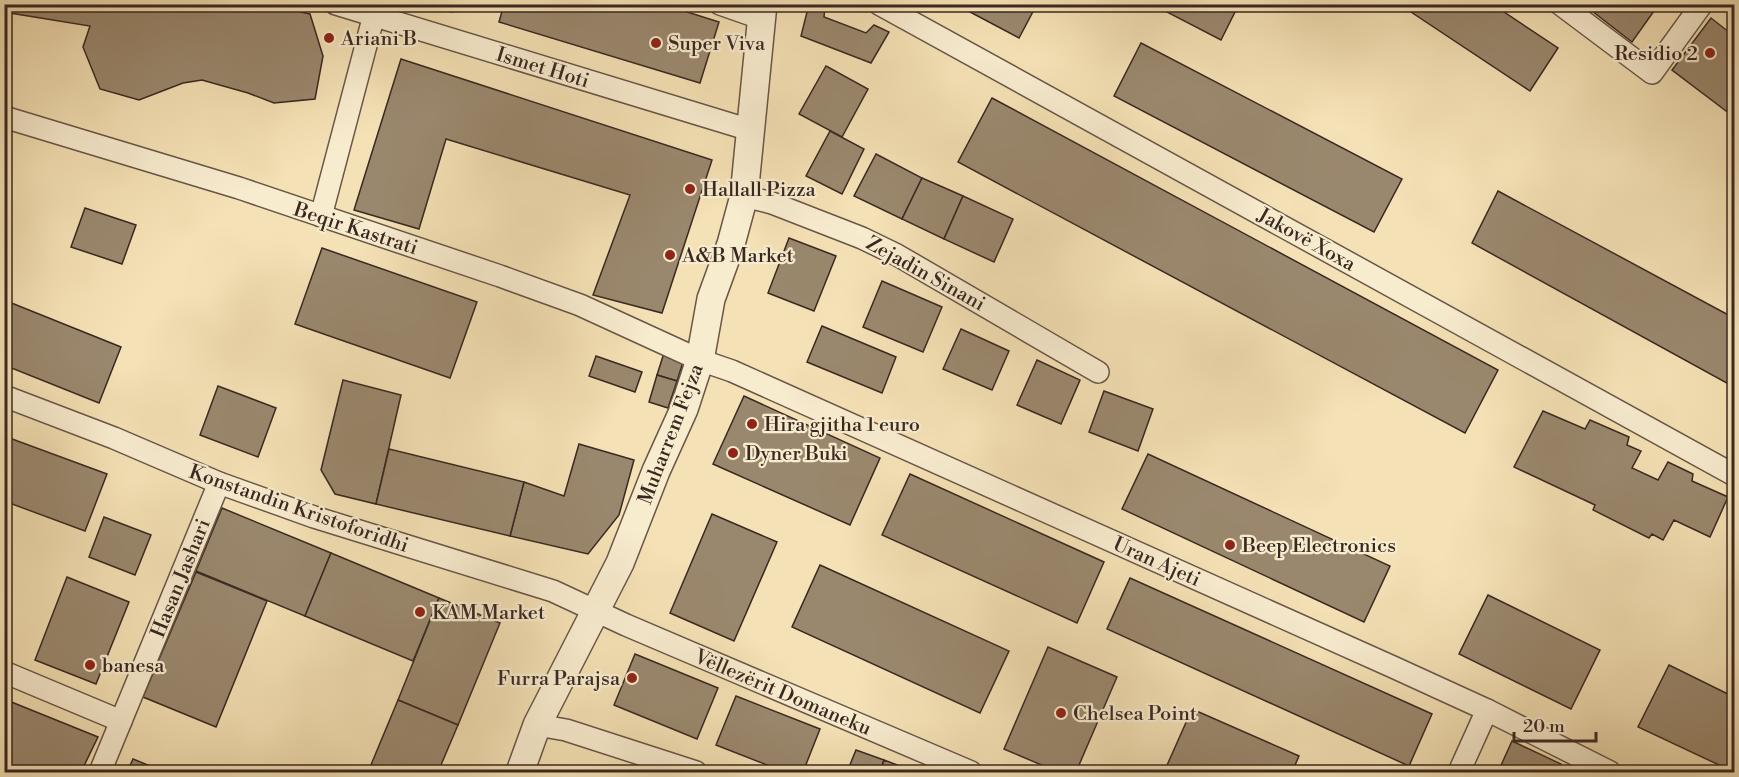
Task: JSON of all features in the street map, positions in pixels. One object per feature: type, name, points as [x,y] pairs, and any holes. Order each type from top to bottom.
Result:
[{"type":"street","name":"Ismet Hoti","points":[[336,4],[750,130]]},
{"type":"street","points":[[720,4],[762,11]]},
{"type":"street","name":"Jakovë Xoxa","points":[[879,4],[1734,475]]},
{"type":"street","points":[[1560,4],[1652,73],[1702,4]]},
{"type":"street","name":"Muharrem Fejza","points":[[520,772],[537,725],[620,563],[656,471],[684,409],[700,360],[711,299],[731,244],[744,196],[762,11]]},
{"type":"street","points":[[321,216],[374,15]]},
{"type":"street","name":"Beqir Kastrati","points":[[4,117],[228,185],[500,276],[580,304],[700,360]]},
{"type":"street","name":"Zejadin Sinani","points":[[744,196],[772,203],[862,237],[1098,372]]},
{"type":"street","name":"Uran Ajeti","points":[[700,360],[753,381],[1334,640],[1486,710],[1610,772]]},
{"type":"street","name":"Konstandin Kristoforidhi","points":[[4,396],[114,438],[219,483],[314,518],[553,591],[596,612]]},
{"type":"street","name":"Hasan Jashari","points":[[100,772],[219,483]]},
{"type":"street","name":"Vëllezërit Domaneku","points":[[596,612],[971,772]]},
{"type":"street","points":[[4,672],[122,721]]},
{"type":"street","points":[[1458,772],[1486,710]]},
{"type":"street","points":[[537,725],[566,730],[696,772]]},
{"type":"building","points":[[4,4],[265,4],[310,14],[323,56],[315,99],[274,103],[202,80],[183,83],[139,100],[100,89],[83,47],[90,26],[4,12]]},
{"type":"building","points":[[421,4],[454,4],[452,12]]},
{"type":"building","points":[[504,4],[662,4],[719,22],[700,83],[499,22]]},
{"type":"building","points":[[809,4],[825,6],[824,17],[866,33],[874,25],[889,32],[871,63],[801,36]]},
{"type":"building","points":[[955,4],[1037,4],[1019,38]]},
{"type":"building","points":[[1166,4],[1239,4],[1221,40],[1163,10]]},
{"type":"building","points":[[1399,4],[1492,4],[1558,48],[1530,91]]},
{"type":"building","points":[[1583,4],[1659,4],[1632,42]]},
{"type":"building","name":"Residio 2","points":[[1711,18],[1734,36],[1734,117],[1672,70]]},
{"type":"building","points":[[1141,43],[1402,179],[1374,232],[1114,96]]},
{"type":"building","points":[[401,59],[712,160],[662,313],[593,295],[630,195],[446,139],[419,229],[354,210]]},
{"type":"building","points":[[826,66],[868,89],[842,137],[799,114]]},
{"type":"building","points":[[992,98],[1498,370],[1465,433],[958,162]]},
{"type":"building","points":[[830,131],[864,149],[842,194],[806,176]]},
{"type":"building","points":[[876,154],[922,178],[902,219],[854,196]]},
{"type":"building","points":[[922,178],[963,196],[944,239],[902,219]]},
{"type":"building","points":[[1498,191],[1734,318],[1734,387],[1472,243]]},
{"type":"building","points":[[963,196],[1013,219],[994,262],[944,239]]},
{"type":"building","points":[[85,208],[136,225],[122,264],[71,247]]},
{"type":"building","points":[[789,238],[836,256],[814,311],[768,293]]},
{"type":"building","points":[[322,248],[477,302],[450,378],[295,324]]},
{"type":"building","points":[[882,281],[942,307],[923,352],[863,327]]},
{"type":"building","points":[[4,300],[121,347],[99,403],[4,365]]},
{"type":"building","points":[[822,326],[896,357],[882,393],[807,362]]},
{"type":"building","points":[[961,329],[1009,351],[992,390],[943,369]]},
{"type":"building","points":[[664,353],[684,359],[677,381],[657,375]]},
{"type":"building","points":[[596,356],[642,372],[635,392],[589,376]]},
{"type":"building","points":[[1037,360],[1080,380],[1061,424],[1017,405]]},
{"type":"building","points":[[657,375],[677,381],[668,408],[649,402]]},
{"type":"building","points":[[343,380],[401,395],[376,504],[335,494],[321,470]]},
{"type":"building","points":[[218,386],[276,408],[258,457],[200,435]]},
{"type":"building","points":[[1104,391],[1153,409],[1138,451],[1089,432]]},
{"type":"building","points":[[744,396],[880,458],[850,525],[713,464]]},
{"type":"building","points":[[1543,411],[1585,429],[1590,420],[1629,437],[1627,445],[1641,451],[1632,468],[1658,480],[1668,462],[1693,474],[1692,481],[1728,497],[1710,537],[1674,520],[1663,540],[1652,534],[1649,538],[1593,510],[1595,505],[1514,467]]},
{"type":"building","points":[[4,436],[107,474],[85,531],[4,501]]},
{"type":"building","points":[[579,444],[634,460],[619,515],[588,554],[510,536],[524,482],[564,496]]},
{"type":"building","points":[[389,449],[524,482],[510,536],[376,504]]},
{"type":"building","points":[[1148,454],[1390,566],[1364,622],[1122,509]]},
{"type":"building","points":[[910,474],[1104,562],[1077,623],[882,535]]},
{"type":"building","points":[[222,508],[331,553],[305,616],[196,571]]},
{"type":"building","points":[[712,514],[777,542],[734,641],[670,613]]},
{"type":"building","points":[[104,517],[151,535],[135,575],[89,557]]},
{"type":"building","points":[[331,553],[439,598],[413,661],[305,616]]},
{"type":"building","points":[[820,565],[1009,651],[980,713],[792,627]]},
{"type":"building","points":[[196,572],[267,601],[216,727],[143,697]]},
{"type":"building","points":[[67,577],[129,602],[96,684],[35,660]]},
{"type":"building","points":[[1130,578],[1432,714],[1409,766],[1107,629]]},
{"type":"building","points":[[1488,595],[1600,650],[1571,709],[1459,654]]},
{"type":"building","points":[[439,598],[500,623],[458,725],[398,700]]},
{"type":"building","name":"Chelsea Point","points":[[1048,647],[1117,677],[1076,772],[1058,772],[1004,749]]},
{"type":"building","points":[[635,654],[718,688],[697,739],[614,705]]},
{"type":"building","points":[[1669,665],[1734,697],[1734,772],[1638,727]]},
{"type":"building","points":[[736,696],[820,729],[803,772],[785,772],[716,745]]},
{"type":"building","points":[[4,699],[98,737],[81,772],[13,772],[4,769]]},
{"type":"building","points":[[398,700],[458,725],[438,772],[368,772]]},
{"type":"building","points":[[1192,709],[1299,756],[1292,772],[1164,772]]},
{"type":"building","points":[[1512,741],[1561,764],[1557,772],[1498,772]]},
{"type":"building","points":[[856,750],[884,760],[880,772],[847,772]]},
{"type":"building","points":[[133,759],[165,772],[127,772]]},
{"type":"building","points":[[884,760],[916,772],[880,772]]},
{"type":"place","name":"Ariani B","points":[[329,38]]},
{"type":"place","name":"Super Viva","points":[[656,43]]},
{"type":"place","name":"Residio 2","points":[[1710,53]]},
{"type":"place","name":"Hallall Pizza","points":[[690,189]]},
{"type":"place","name":"A&B Market","points":[[670,255]]},
{"type":"place","name":"Hira gjitha 1 euro","points":[[752,424]]},
{"type":"place","name":"Dyner Buki","points":[[733,453]]},
{"type":"place","name":"Beep Electronics","points":[[1230,545]]},
{"type":"place","name":"KAM Market","points":[[420,612]]},
{"type":"place","name":"banesa","points":[[90,665]]},
{"type":"place","name":"Furra Parajsa","points":[[632,678]]},
{"type":"place","name":"Chelsea Point","points":[[1061,713]]}]
